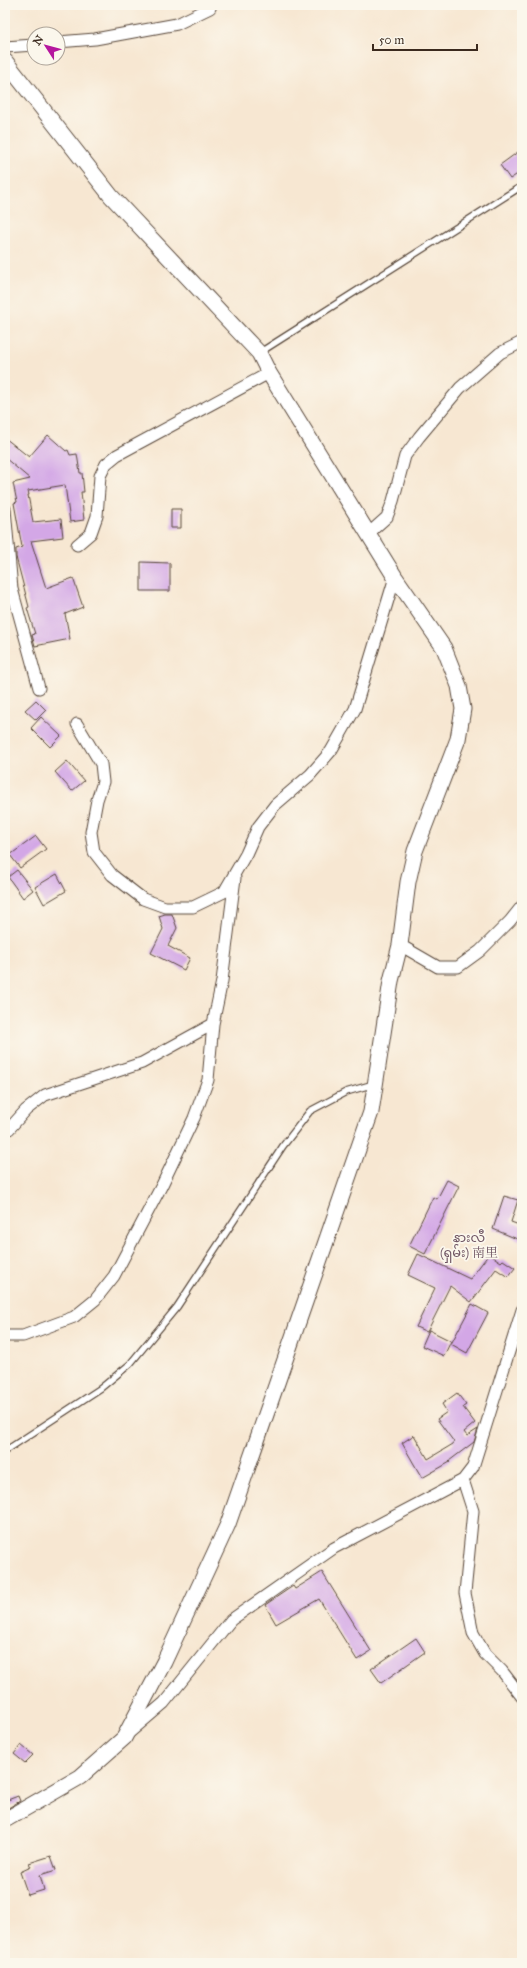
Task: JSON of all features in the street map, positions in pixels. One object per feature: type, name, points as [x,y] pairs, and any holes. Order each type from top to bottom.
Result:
[{"type":"main road","points":[[5,61],[111,196],[259,353],[268,373],[368,534],[395,577],[444,648],[459,686],[463,709],[458,739],[415,851],[408,882],[400,946],[391,981],[371,1112],[228,1524],[164,1662],[124,1738],[80,1777],[5,1820]]},
{"type":"street","points":[[66,41],[95,39],[177,24],[210,8],[211,5]]},
{"type":"street","points":[[5,47],[26,46]]},
{"type":"street","points":[[368,534],[387,517],[405,456],[419,437],[460,388],[500,353],[522,342]]},
{"type":"street","points":[[77,545],[91,533],[97,516],[100,476],[106,464],[117,455],[268,373]]},
{"type":"street","points":[[5,509],[12,589],[39,688]]},
{"type":"street","points":[[77,724],[101,764],[103,782],[97,800],[91,832],[94,852],[112,875],[143,899],[165,907],[193,907],[224,892],[235,874],[258,827],[275,806],[310,775],[331,751],[355,709],[395,577]]},
{"type":"street","points":[[5,1336],[23,1336],[74,1317],[95,1300],[114,1276],[162,1185],[194,1118],[208,1080],[213,1024],[222,981],[235,874]]},
{"type":"street","points":[[400,946],[438,967],[458,967],[480,951],[510,921],[522,906]]},
{"type":"street","points":[[5,1131],[9,1129],[26,1110],[45,1095],[142,1063],[213,1024]]},
{"type":"street","points":[[124,1738],[164,1702],[231,1620],[334,1548],[463,1480],[473,1467],[522,1310]]},
{"type":"street","points":[[463,1480],[473,1511],[465,1593],[473,1633],[485,1654],[502,1671],[522,1697]]},
{"type":"lane","points":[[259,353],[517,189]]},
{"type":"lane","points":[[5,1451],[101,1388],[130,1364],[177,1306],[284,1146],[310,1111],[346,1092],[375,1084]]},
{"type":"building","points":[[522,149],[522,171],[510,179],[500,165]]},
{"type":"building","points":[[48,435],[66,451],[68,450],[70,455],[77,454],[80,473],[82,473],[84,492],[81,492],[84,520],[70,522],[65,485],[28,491],[33,522],[61,519],[63,537],[31,541],[46,588],[73,578],[83,607],[65,614],[70,639],[35,646],[32,635],[35,634],[27,608],[29,607],[16,557],[16,549],[22,547],[14,503],[17,502],[13,483],[30,479],[5,458],[5,438],[29,457]]},
{"type":"building","points":[[171,509],[181,509],[181,528],[171,528]]},
{"type":"building","points":[[141,562],[170,563],[170,591],[141,591]]},
{"type":"building","points":[[36,700],[46,710],[36,720],[25,710]]},
{"type":"building","points":[[41,717],[61,736],[50,747],[31,728]]},
{"type":"building","points":[[67,761],[84,781],[72,791],[55,772]]},
{"type":"building","points":[[36,836],[46,849],[20,868],[10,855]]},
{"type":"building","points":[[17,870],[33,890],[23,898],[8,877]]},
{"type":"building","points":[[57,874],[66,891],[44,904],[35,887]]},
{"type":"building","points":[[172,914],[177,928],[168,946],[190,958],[184,970],[151,953],[163,929],[159,916]]},
{"type":"building","points":[[447,1180],[459,1186],[425,1254],[409,1246],[433,1197],[437,1199]]},
{"type":"building","points":[[504,1196],[518,1200],[511,1222],[522,1226],[522,1241],[493,1229]]},
{"type":"building","points":[[418,1254],[470,1279],[489,1254],[501,1262],[503,1260],[515,1268],[508,1277],[496,1269],[471,1302],[450,1286],[427,1332],[416,1327],[435,1288],[408,1275]]},
{"type":"building","points":[[472,1304],[488,1313],[467,1353],[451,1344]]},
{"type":"building","points":[[429,1330],[451,1341],[444,1356],[422,1346]]},
{"type":"building","points":[[457,1393],[466,1405],[463,1407],[475,1423],[464,1432],[467,1436],[478,1429],[474,1442],[449,1461],[450,1462],[422,1478],[402,1443],[414,1435],[428,1459],[453,1444],[454,1442],[437,1419],[447,1412],[442,1404]]},
{"type":"building","points":[[322,1572],[371,1651],[357,1660],[319,1599],[276,1624],[265,1605],[293,1586],[295,1589]]},
{"type":"building","points":[[416,1638],[425,1652],[381,1683],[371,1669]]},
{"type":"building","points":[[21,1745],[33,1755],[25,1763],[14,1754]]},
{"type":"building","points":[[18,1796],[20,1801],[5,1810],[5,1801]]},
{"type":"building","points":[[51,1856],[56,1870],[40,1875],[44,1890],[28,1895],[20,1872],[31,1867],[29,1863]]},
{"type":"district","name":"နားလီ (ရှမ်း) 南里","points":[[469,1246]]}]
